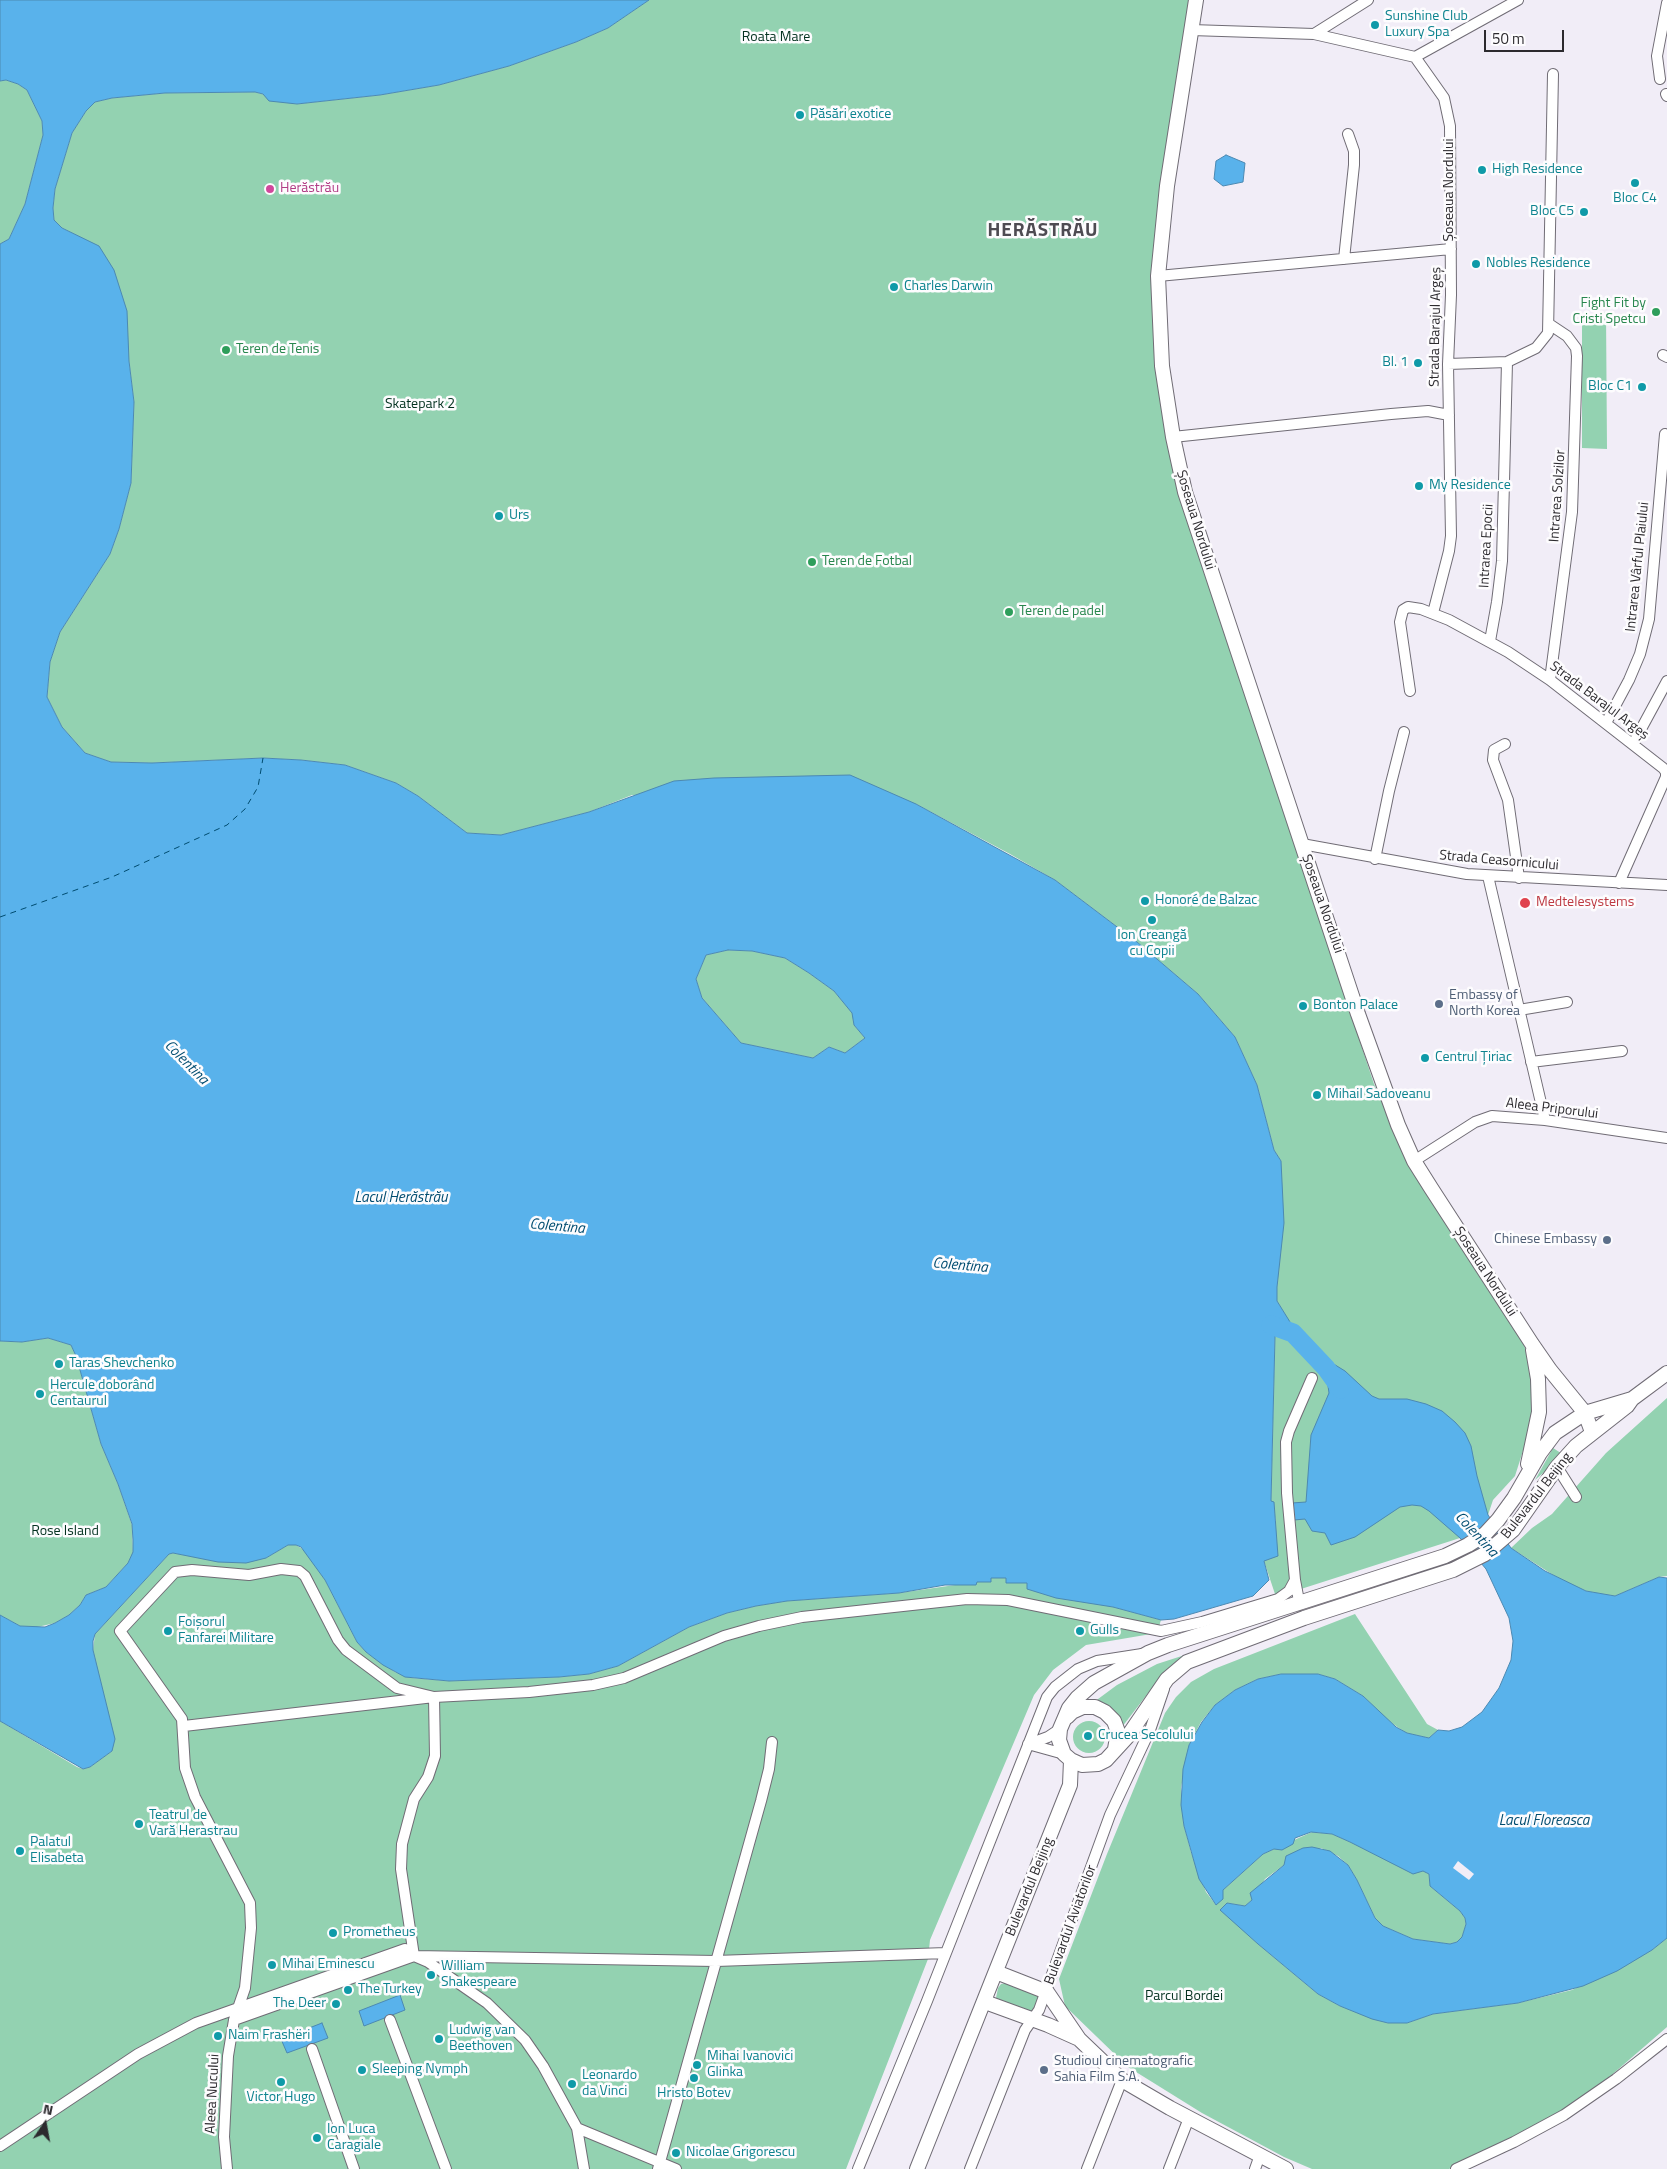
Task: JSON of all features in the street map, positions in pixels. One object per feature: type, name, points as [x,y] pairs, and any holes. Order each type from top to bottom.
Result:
[{"type":"main road","name":"Șoseaua Nordului","points":[[1196,0],[1166,186],[1158,276],[1161,357],[1173,437],[1191,515],[1383,1086],[1414,1161],[1532,1344],[1550,1370],[1585,1413],[1592,1432]]},
{"type":"main road","name":"Șoseaua Nordului","points":[[1520,1488],[1531,1454],[1539,1412],[1538,1379],[1532,1344]]},
{"type":"main road","points":[[1632,1399],[1667,1373]]},
{"type":"main road","name":"Bulevardul Beijing","points":[[1070,1785],[1067,1757],[1059,1740],[1062,1725],[1069,1708],[1085,1690],[1148,1653],[1300,1601],[1446,1556],[1476,1540],[1498,1520],[1549,1440],[1563,1427],[1585,1413],[1632,1399]]},
{"type":"main road","name":"Bulevardul Beijing","points":[[987,1996],[1070,1785],[1089,1766],[1098,1764],[1112,1754],[1128,1736],[1167,1679],[1182,1665],[1216,1650],[1304,1618],[1453,1570],[1485,1554],[1513,1530],[1557,1467],[1592,1432],[1627,1406],[1632,1399]]},
{"type":"main road","points":[[1062,1725],[1072,1712],[1083,1707],[1095,1708],[1106,1712],[1114,1721],[1118,1732],[1117,1743],[1112,1754]]},
{"type":"main road","points":[[1067,1757],[1082,1765],[1089,1766]]},
{"type":"main road","points":[[996,1972],[1046,1992],[1079,2039],[1122,2080],[1286,2169]]},
{"type":"main road","points":[[917,2169],[987,1996],[1033,2020],[1079,2039]]},
{"type":"street","points":[[1314,34],[1368,0]]},
{"type":"street","points":[[1192,30],[1314,34],[1415,57],[1518,0]]},
{"type":"street","points":[[1660,79],[1657,56],[1667,3]]},
{"type":"street","name":"Șoseaua Nordului","points":[[1158,276],[1451,249],[1450,126],[1447,109],[1444,98],[1415,57]]},
{"type":"street","points":[[1448,364],[1507,362],[1536,348],[1548,333],[1550,324],[1553,74]]},
{"type":"street","points":[[1344,259],[1354,165],[1354,150],[1348,134]]},
{"type":"street","name":"Strada Barajul Argeș","points":[[1433,614],[1451,536],[1448,364],[1451,249]]},
{"type":"street","name":"Intrarea Solzilor","points":[[1550,324],[1567,336],[1576,348],[1577,356],[1572,512],[1550,680]]},
{"type":"street","name":"Intrarea Epocii","points":[[1490,641],[1498,602],[1502,561],[1507,362]]},
{"type":"street","points":[[1173,437],[1428,411],[1449,415]]},
{"type":"street","name":"Intrarea Vârful Plaiului","points":[[1606,723],[1629,680],[1640,654],[1649,620],[1665,434]]},
{"type":"street","name":"Strada Barajul Argeș","points":[[1410,691],[1400,622],[1403,610],[1408,607],[1433,614],[1490,641],[1550,680],[1663,768],[1666,772],[1666,777],[1619,883]]},
{"type":"street","points":[[1633,744],[1667,680]]},
{"type":"street","points":[[1375,858],[1404,732]]},
{"type":"street","points":[[1505,744],[1494,750],[1493,760],[1508,800],[1518,878]]},
{"type":"street","name":"Strada Ceasornicului","points":[[1302,844],[1488,876],[1667,885]]},
{"type":"street","points":[[1488,876],[1545,1120]]},
{"type":"street","points":[[1519,1010],[1567,1002]]},
{"type":"street","points":[[1531,1062],[1622,1052]]},
{"type":"street","name":"Aleea Priporului","points":[[1414,1161],[1475,1122],[1504,1116],[1545,1120],[1667,1138]]},
{"type":"street","points":[[1300,1601],[1295,1580],[1288,1504],[1286,1442],[1288,1431],[1312,1378]]},
{"type":"street","points":[[1557,1467],[1576,1498]]},
{"type":"street","points":[[434,1697],[397,1688],[346,1650],[338,1640],[305,1576],[299,1572],[282,1569],[249,1575],[180,1571],[172,1575],[120,1631],[180,1715],[184,1726],[434,1697],[529,1692],[593,1685],[633,1675],[724,1636],[759,1626],[802,1617],[967,1599],[1008,1600],[1161,1631],[1202,1622],[1278,1598],[1288,1591],[1295,1580]]},
{"type":"street","points":[[858,2169],[1047,1697],[1066,1677],[1078,1669],[1097,1662],[1148,1653]]},
{"type":"street","name":"Bulevardul Aviatorilor","points":[[970,2169],[1025,2030],[1033,2020],[1046,1992],[1110,1816],[1150,1730],[1167,1679]]},
{"type":"street","points":[[414,1956],[401,1869],[402,1844],[412,1804],[428,1777],[435,1756],[434,1697]]},
{"type":"street","points":[[1028,1744],[1048,1737],[1062,1725]]},
{"type":"street","name":"Aleea Nucului","points":[[184,1726],[186,1768],[195,1797],[250,1903],[251,1928],[245,1988],[234,2020],[228,2056],[224,2137],[227,2169]]},
{"type":"street","points":[[659,2166],[761,1801],[772,1742]]},
{"type":"street","points":[[1028,1744],[1067,1757]]},
{"type":"street","points":[[0,2146],[138,2054],[196,2023],[405,1949],[414,1956],[428,1962],[487,2003],[524,2040],[543,2066],[577,2128],[584,2169]]},
{"type":"street","points":[[234,2020],[414,1956],[716,1961],[946,1953]]},
{"type":"street","points":[[390,2020],[446,2169]]},
{"type":"street","points":[[1456,2169],[1514,2142],[1564,2115],[1616,2079],[1667,2039]]},
{"type":"street","points":[[312,2048],[354,2169]]},
{"type":"street","points":[[1087,2169],[1122,2080]]},
{"type":"street","points":[[1169,2169],[1189,2118]]},
{"type":"street","points":[[577,2128],[659,2166],[676,2169]]},
{"type":"street","points":[[1255,2169],[1260,2156]]},
{"type":"green space","points":[[649,0],[1193,0],[1157,254],[1178,489],[1374,1084],[1413,1170],[1524,1345],[1531,1367],[1533,1419],[1515,1476],[1493,1500],[1488,1515],[1460,1538],[1276,1597],[1264,1561],[1274,1522],[1276,1521],[1271,1501],[1275,1336],[1281,1331],[1285,1315],[1277,1301],[1281,1161],[1274,1150],[1257,1085],[1235,1037],[1198,994],[1137,942],[1055,880],[916,804],[632,795],[589,812],[501,835],[467,833],[418,796],[396,783],[345,765],[263,758],[152,763],[111,762],[85,753],[62,727],[47,697],[50,662],[60,632],[110,554],[119,529],[131,483],[134,402],[129,361],[75,235],[62,228],[54,220],[55,189],[72,133],[86,111],[95,102],[112,98],[165,93],[255,92],[297,104],[380,95],[439,85],[509,66],[576,42],[608,28]]},
{"type":"green space","points":[[6,80],[18,84],[27,90],[42,121],[43,135],[25,204],[9,239],[0,244],[0,81]]},
{"type":"green space","points":[[1606,312],[1607,449],[1582,448],[1582,323]]},
{"type":"green space","points":[[728,950],[752,951],[785,958],[809,973],[834,991],[853,1013],[854,1025],[865,1038],[845,1053],[829,1047],[813,1058],[741,1043],[702,998],[696,979],[706,955]]},
{"type":"green space","name":"Rose Island","points":[[48,1338],[71,1345],[76,1356],[101,1444],[118,1484],[132,1525],[133,1553],[128,1563],[106,1587],[86,1595],[80,1605],[69,1615],[55,1623],[33,1628],[20,1626],[0,1615],[0,1341],[22,1342]]},
{"type":"green space","points":[[1667,1398],[1667,1576],[1659,1577],[1615,1596],[1605,1595],[1586,1591],[1564,1582],[1511,1548],[1532,1528],[1552,1514],[1606,1453]]},
{"type":"green space","points":[[1553,1448],[1564,1455],[1535,1480]]},
{"type":"green space","points":[[288,1545],[296,1545],[306,1551],[325,1580],[357,1642],[366,1652],[395,1672],[413,1678],[449,1681],[589,1674],[618,1666],[689,1627],[727,1613],[756,1606],[786,1601],[899,1593],[976,1582],[991,1578],[1006,1578],[1007,1583],[1027,1583],[1161,1620],[1157,1633],[1086,1645],[1053,1670],[1034,1695],[930,1940],[928,1959],[846,2169],[0,2169],[0,1721],[77,1767],[83,1769],[90,1767],[112,1751],[93,1650],[95,1634],[169,1554],[266,1558]]},
{"type":"green space","name":"Parcul Bordei","points":[[1355,1614],[1427,1724],[1438,1730],[1429,1738],[1406,1733],[1386,1719],[1363,1696],[1335,1679],[1318,1674],[1281,1674],[1258,1679],[1235,1690],[1215,1705],[1201,1722],[1189,1745],[1181,1788],[1184,1826],[1191,1852],[1206,1892],[1216,1905],[1223,1890],[1263,1854],[1312,1832],[1332,1834],[1367,1849],[1395,1864],[1423,1870],[1429,1874],[1430,1886],[1460,1911],[1465,1918],[1466,1924],[1462,1937],[1457,1942],[1450,1944],[1413,1939],[1383,1926],[1375,1918],[1348,1865],[1338,1856],[1321,1848],[1284,1865],[1265,1879],[1252,1900],[1245,1906],[1227,1903],[1249,1935],[1258,1944],[1318,1994],[1340,2006],[1388,2023],[1407,2023],[1433,2014],[1518,2003],[1572,1990],[1652,1950],[1667,1938],[1667,2027],[1600,2085],[1551,2119],[1449,2169],[1312,2169],[1284,2157],[1202,2113],[1128,2067],[1065,2006],[1059,1979],[1107,1854],[1165,1713],[1176,1697],[1191,1682],[1214,1669]]},
{"type":"green space","points":[[1191,1653],[1162,1675],[1122,1727],[1094,1702],[1117,1685],[1157,1664]]},
{"type":"green space","points":[[1089,1721],[1095,1722],[1100,1726],[1104,1731],[1104,1743],[1100,1748],[1095,1752],[1089,1753],[1083,1752],[1078,1748],[1074,1743],[1073,1737],[1074,1731],[1078,1726],[1083,1722]]},
{"type":"green space","points":[[1006,1983],[1038,1996],[1033,2011],[1027,2011],[996,1998],[998,1988],[1001,1984]]},
{"type":"water","name":"Lacul Herăstrău","points":[[0,0],[649,0],[608,28],[576,42],[509,66],[439,85],[380,95],[297,104],[269,101],[263,94],[255,92],[165,93],[112,98],[95,102],[86,111],[72,133],[55,189],[54,220],[62,228],[99,246],[114,270],[127,311],[129,361],[134,402],[131,483],[119,529],[110,554],[60,632],[50,662],[47,697],[62,727],[85,753],[111,762],[152,763],[263,758],[345,765],[396,783],[418,796],[467,833],[501,835],[589,812],[674,781],[714,778],[850,775],[916,804],[1055,880],[1137,942],[1198,994],[1235,1037],[1257,1085],[1274,1150],[1281,1161],[1284,1223],[1277,1301],[1295,1330],[1291,1336],[1281,1331],[1275,1336],[1271,1501],[1274,1502],[1278,1556],[1264,1561],[1269,1580],[1253,1596],[1174,1619],[1161,1620],[1113,1607],[1056,1598],[1027,1589],[1027,1583],[1006,1583],[1006,1578],[991,1578],[991,1582],[977,1582],[976,1585],[945,1585],[899,1593],[787,1601],[756,1606],[727,1613],[689,1627],[618,1666],[589,1674],[449,1681],[405,1677],[383,1665],[366,1652],[357,1642],[325,1580],[301,1547],[288,1545],[266,1558],[246,1563],[218,1562],[173,1553],[169,1554],[95,1634],[93,1650],[115,1739],[112,1751],[90,1767],[83,1769],[0,1721],[0,1615],[20,1626],[45,1627],[55,1623],[69,1615],[80,1605],[86,1595],[106,1587],[128,1563],[133,1552],[133,1540],[132,1524],[101,1444],[76,1356],[71,1345],[48,1338],[22,1342],[0,1341],[0,244],[9,239],[25,204],[43,135],[42,121],[27,90],[18,84],[6,80],[0,81]],"holes":[[[728,950],[752,951],[785,958],[834,991],[852,1013],[854,1025],[865,1038],[845,1053],[829,1047],[813,1058],[741,1043],[702,998],[696,979],[706,955]]]},
{"type":"water","points":[[1226,155],[1245,163],[1243,182],[1223,186],[1214,179],[1216,161]]},
{"type":"water","name":"Lacul Floreasca","points":[[1332,1363],[1345,1371],[1372,1396],[1379,1399],[1407,1399],[1426,1404],[1442,1411],[1455,1422],[1465,1433],[1471,1446],[1488,1515],[1511,1548],[1545,1571],[1586,1591],[1615,1596],[1659,1577],[1667,1578],[1667,1938],[1652,1950],[1617,1971],[1583,1986],[1518,2003],[1433,2014],[1407,2023],[1388,2023],[1372,2019],[1340,2006],[1318,1994],[1220,1910],[1227,1903],[1245,1906],[1252,1900],[1250,1893],[1284,1865],[1286,1856],[1303,1848],[1312,1847],[1330,1851],[1348,1865],[1375,1918],[1383,1926],[1413,1939],[1450,1944],[1457,1942],[1462,1937],[1466,1924],[1465,1918],[1460,1911],[1430,1886],[1429,1874],[1423,1871],[1413,1874],[1332,1834],[1311,1832],[1295,1838],[1293,1844],[1282,1850],[1274,1849],[1263,1854],[1223,1890],[1223,1899],[1216,1905],[1199,1879],[1184,1826],[1181,1805],[1183,1769],[1189,1745],[1202,1722],[1215,1705],[1235,1690],[1258,1679],[1281,1674],[1318,1674],[1335,1679],[1363,1696],[1396,1727],[1407,1733],[1429,1738],[1438,1730],[1449,1731],[1462,1727],[1482,1712],[1499,1688],[1511,1660],[1513,1641],[1509,1618],[1486,1569],[1460,1538],[1429,1511],[1421,1506],[1400,1507],[1355,1537],[1331,1545],[1325,1533],[1312,1531],[1305,1519],[1294,1520],[1292,1503],[1306,1502],[1311,1435],[1329,1393],[1327,1379],[1323,1371]]},
{"type":"water","points":[[400,1995],[405,2010],[364,2026],[359,2011]]},
{"type":"water","points":[[322,2023],[328,2038],[287,2053],[281,2039]]},
{"type":"pier","points":[[1458,1861],[1474,1874],[1469,1880],[1453,1868]]},
{"type":"waterway","points":[[1271,1325],[1293,1333],[1326,1368],[1341,1389]]},
{"type":"ferry route","points":[[0,917],[112,877],[227,825],[245,809],[258,787],[263,758]]},
{"type":"place","name":"Sunshine Club Luxury Spa","points":[[1375,25]]},
{"type":"place","name":"Păsări exotice","points":[[800,115]]},
{"type":"place","name":"High Residence","points":[[1482,170]]},
{"type":"place","name":"Bloc C4","points":[[1635,183]]},
{"type":"place","name":"Herăstrău","points":[[270,189]]},
{"type":"place","name":"Bloc C5","points":[[1584,212]]},
{"type":"place","name":"Nobles Residence","points":[[1476,264]]},
{"type":"place","name":"Charles Darwin","points":[[894,287]]},
{"type":"place","name":"Fight Fit by Cristi Spetcu","points":[[1656,312]]},
{"type":"place","name":"Teren de Tenis","points":[[226,350]]},
{"type":"place","name":"Bl. 1","points":[[1418,363]]},
{"type":"place","name":"Bloc C1","points":[[1642,387]]},
{"type":"place","name":"My Residence","points":[[1419,486]]},
{"type":"place","name":"Urs","points":[[499,516]]},
{"type":"place","name":"Teren de Fotbal","points":[[812,562]]},
{"type":"place","name":"Teren de padel","points":[[1009,612]]},
{"type":"place","name":"Honoré de Balzac","points":[[1145,901]]},
{"type":"place","name":"Medtelesystems","points":[[1525,903]]},
{"type":"place","name":"Ion Creangă cu Copii","points":[[1152,920]]},
{"type":"place","name":"Embassy of North Korea","points":[[1439,1004]]},
{"type":"place","name":"Bonton Palace","points":[[1303,1006]]},
{"type":"place","name":"Centrul Țiriac","points":[[1425,1058]]},
{"type":"place","name":"Mihail Sadoveanu","points":[[1317,1095]]},
{"type":"place","name":"Chinese Embassy","points":[[1607,1240]]},
{"type":"place","name":"Taras Shevchenko","points":[[59,1364]]},
{"type":"place","name":"Hercule doborând Centaurul","points":[[40,1394]]},
{"type":"place","name":"Foișorul Fanfarei Militare","points":[[168,1631]]},
{"type":"place","name":"Gulls","points":[[1080,1631]]},
{"type":"place","name":"Crucea Secolului","points":[[1088,1736]]},
{"type":"place","name":"Teatrul de Vară Herastrau","points":[[139,1824]]},
{"type":"place","name":"Palatul Elisabeta","points":[[20,1851]]},
{"type":"place","name":"Prometheus","points":[[333,1933]]},
{"type":"place","name":"Mihai Eminescu","points":[[272,1965]]},
{"type":"place","name":"William Shakespeare","points":[[431,1975]]},
{"type":"place","name":"The Turkey","points":[[348,1990]]},
{"type":"place","name":"The Deer","points":[[336,2004]]},
{"type":"place","name":"Naim Frashëri","points":[[218,2036]]},
{"type":"place","name":"Ludwig van Beethoven","points":[[439,2039]]},
{"type":"place","name":"Mihai Ivanovici Glinka","points":[[697,2065]]},
{"type":"place","name":"Sleeping Nymph","points":[[362,2070]]},
{"type":"place","name":"Studioul cinematografic Sahia Film S.A.","points":[[1044,2070]]},
{"type":"place","name":"Hristo Botev","points":[[694,2078]]},
{"type":"place","name":"Victor Hugo","points":[[281,2082]]},
{"type":"place","name":"Leonardo da Vinci","points":[[572,2084]]},
{"type":"place","name":"Ion Luca Caragiale","points":[[317,2138]]},
{"type":"place","name":"Nicolae Grigorescu","points":[[676,2153]]},
{"type":"district","name":"HERĂSTRĂU","points":[[1043,231]]},
{"type":"park label","name":"Roata Mare","points":[[776,38]]},
{"type":"park label","name":"Skatepark 2","points":[[420,405]]},
{"type":"water label","name":"Colentina","points":[[186,1063]]},
{"type":"water label","name":"Colentina","points":[[557,1227]]},
{"type":"water label","name":"Colentina","points":[[960,1266]]},
{"type":"water label","name":"Colentina","points":[[1476,1535]]}]
